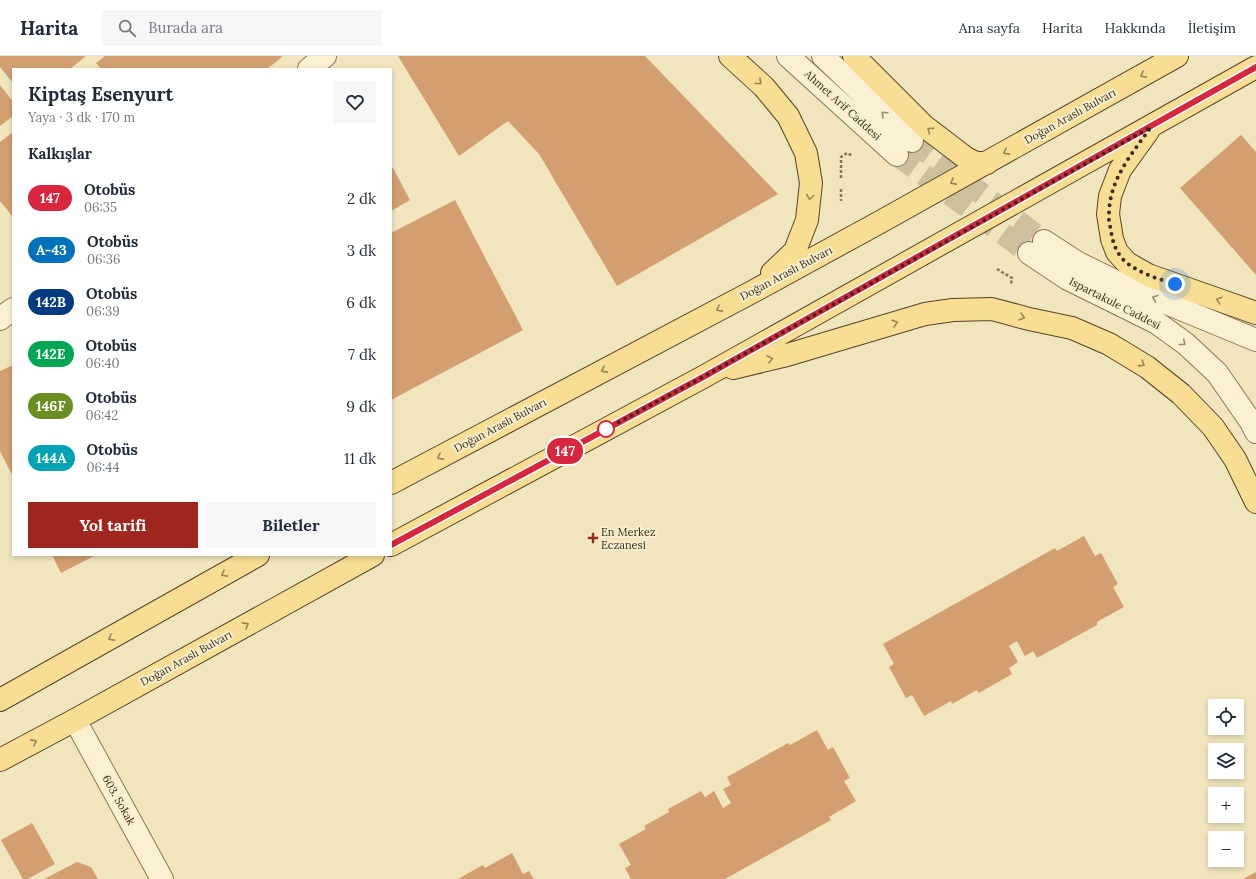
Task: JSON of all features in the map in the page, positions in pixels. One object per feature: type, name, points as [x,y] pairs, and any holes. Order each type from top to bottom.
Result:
[{"type":"main road","points":[[730,56],[764,87],[788,116],[806,153],[812,183],[807,220],[794,251],[754,291]]},
{"type":"main road","points":[[854,56],[924,126],[966,158],[976,163],[987,163]]},
{"type":"main road","name":"Doğan Araslı Bulvarı","points":[[392,482],[754,291],[1178,56]]},
{"type":"main road","points":[[392,544],[705,376],[1256,68]]},
{"type":"main road","points":[[1151,127],[1120,170],[1110,196],[1108,214],[1112,239],[1117,252],[1128,263],[1148,275],[1256,313]]},
{"type":"main road","points":[[705,376],[787,355],[925,314],[953,310],[992,309],[1072,328],[1109,344],[1147,367],[1181,394],[1213,427],[1235,459],[1256,502]]},
{"type":"main road","points":[[0,700],[256,556]]},
{"type":"main road","name":"Doğan Araslı Bulvarı","points":[[0,760],[370,556]]},
{"type":"street","points":[[310,68],[326,56]]},
{"type":"street","name":"Ahmet Arif Caddesi","points":[[788,56],[905,148],[823,56]]},
{"type":"street","name":"Ispartakule Caddesi","points":[[1256,340],[1125,286],[1078,263],[1037,247],[1068,279],[1157,323],[1186,344],[1217,373],[1251,422],[1256,432]]},
{"type":"street","points":[[0,319],[12,310]]},
{"type":"street","name":"603. Sokak","points":[[75,720],[162,879]]},
{"type":"path","points":[[841,179],[841,157],[847,153],[854,157]]},
{"type":"path","points":[[841,186],[841,201]]},
{"type":"building","points":[[0,56],[86,56],[71,68],[12,68],[12,82],[0,67]]},
{"type":"building","points":[[105,56],[282,56],[268,68],[100,68],[96,63]]},
{"type":"building","points":[[398,56],[645,56],[778,194],[617,286],[539,154],[508,121],[459,156]]},
{"type":"building","points":[[0,85],[12,101],[12,117],[0,126]]},
{"type":"building","points":[[12,133],[12,216],[0,201],[0,142]]},
{"type":"building","points":[[1241,135],[1256,152],[1256,275],[1180,188]]},
{"type":"building","points":[[392,168],[410,200],[392,210]]},
{"type":"building","points":[[455,200],[523,330],[392,399],[392,232]]},
{"type":"building","points":[[12,365],[12,475],[0,451],[0,371]]},
{"type":"building","points":[[1084,536],[1095,556],[1101,553],[1118,584],[1113,587],[1124,607],[1097,622],[1097,625],[1037,658],[1033,651],[1025,656],[1017,641],[1009,646],[1018,662],[1009,668],[1012,674],[979,693],[977,690],[952,704],[951,701],[924,716],[912,695],[906,698],[889,667],[894,664],[883,644],[1055,548],[1057,551]]},
{"type":"building","points":[[52,556],[94,556],[61,573]]},
{"type":"building","points":[[817,730],[828,750],[833,747],[850,778],[844,781],[856,801],[829,817],[831,820],[725,879],[631,879],[625,868],[631,865],[619,844],[646,829],[644,826],[669,812],[668,809],[701,791],[705,797],[714,791],[723,808],[731,803],[723,789],[731,785],[727,777],[788,743],[790,745]]},
{"type":"building","points":[[32,823],[55,864],[28,879],[23,879],[1,840]]},
{"type":"building","points":[[512,853],[523,874],[529,871],[534,879],[458,879],[483,865],[485,868]]},
{"type":"building","points":[[77,862],[91,867],[98,879],[44,879]]},
{"type":"building","points":[[1256,872],[1256,879],[1243,879]]},
{"type":"tunnel","points":[[912,141],[1044,241]]},
{"type":"tunnel","points":[[897,155],[1029,253]]},
{"type":"bus line","name":"147","points":[[392,544],[705,376],[1256,67]]},
{"type":"place","name":"En Merkez Eczanesi","points":[[593,538]]},
{"type":"route","points":[[606,429],[705,376],[906,262],[1151,127],[1120,170],[1110,196],[1108,214],[1112,239],[1117,252],[1128,263],[1148,275],[1175,284]]}]
